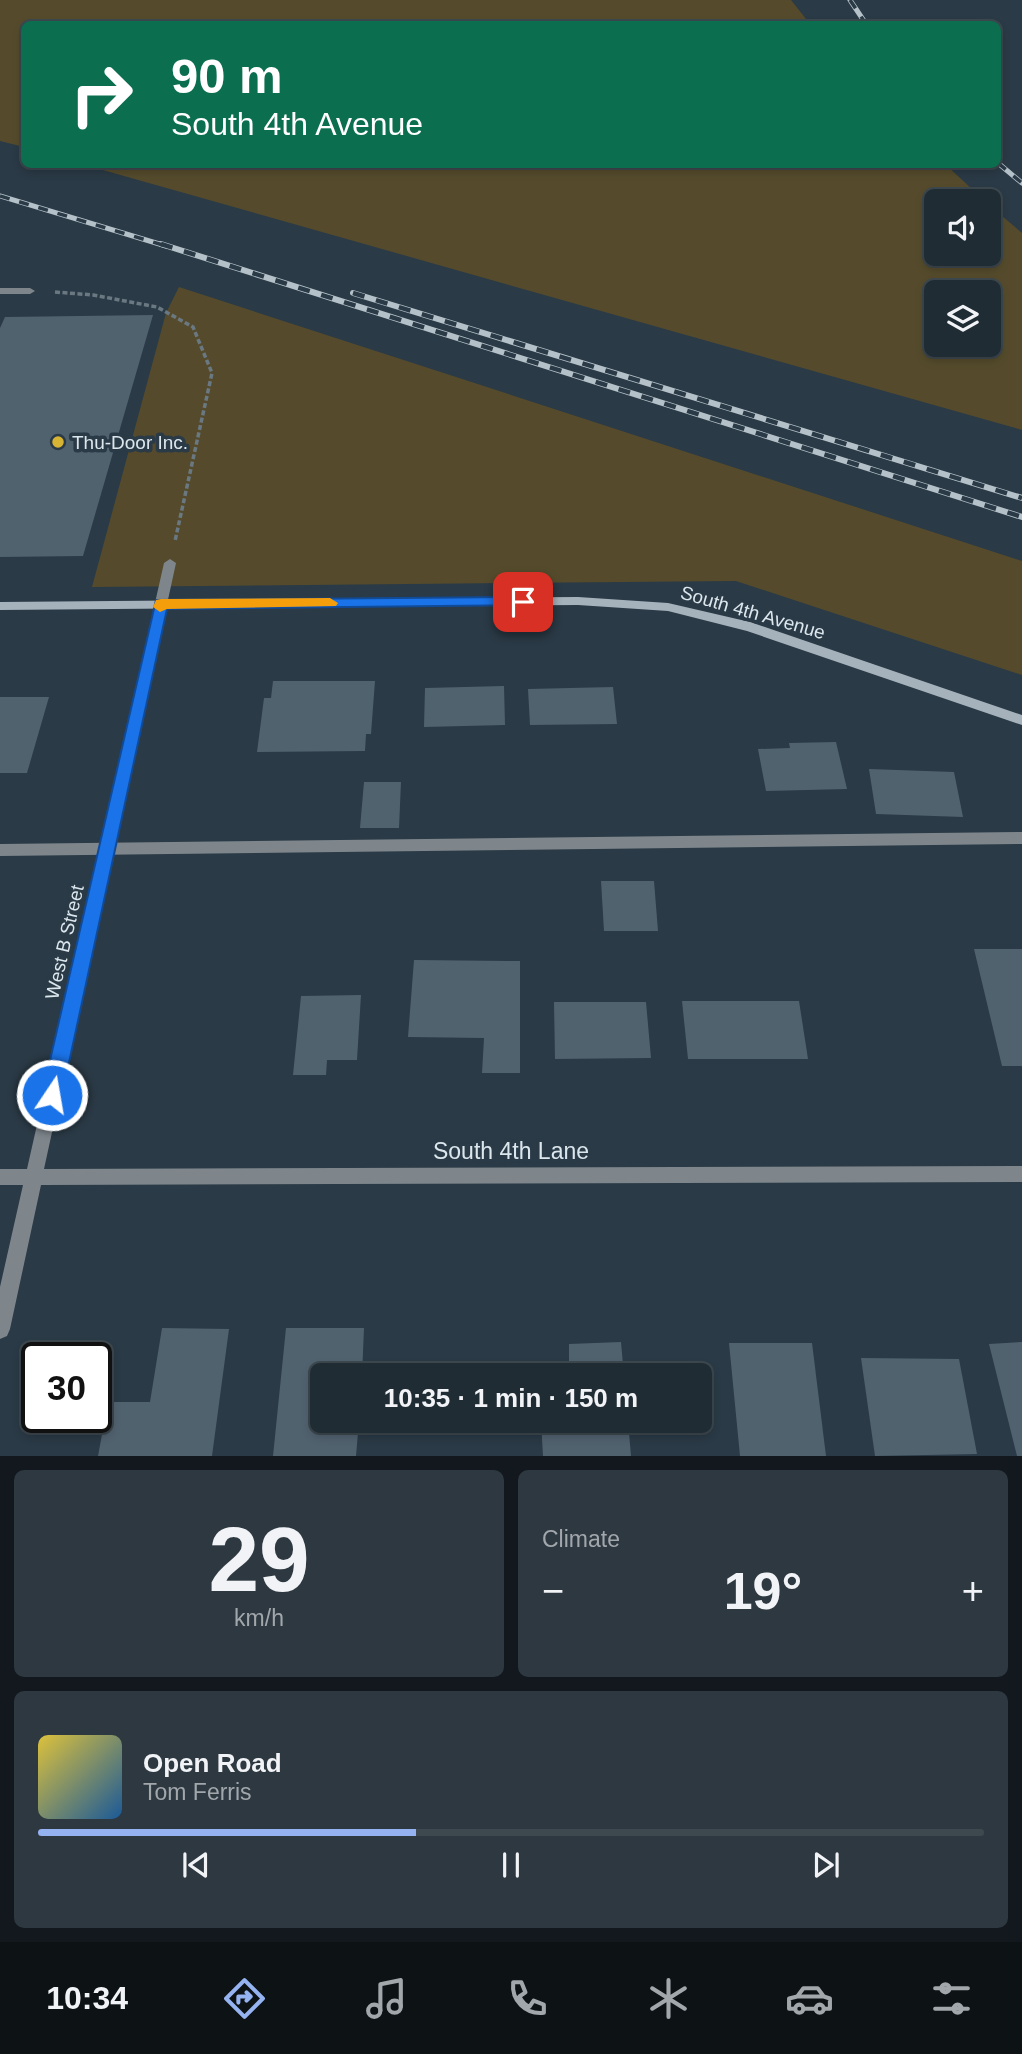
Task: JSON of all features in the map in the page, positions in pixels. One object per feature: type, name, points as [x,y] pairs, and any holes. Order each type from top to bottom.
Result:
[{"type":"street","points":[[0,291],[30,290]]},
{"type":"street","name":"West B Street","points":[[0,1329],[170,563]]},
{"type":"street","name":"South 4th Avenue","points":[[0,606],[579,601],[668,607],[750,627],[1022,720]]},
{"type":"street","points":[[0,850],[1022,838]]},
{"type":"street","name":"South 4th Lane","points":[[0,1177],[1022,1174]]},
{"type":"path","points":[[30,290],[93,295],[156,307],[193,327],[212,373],[170,563]]},
{"type":"shaded area","points":[[0,0],[791,0],[808,21],[21,21],[21,146],[0,141]]},
{"type":"shaded area","points":[[96,168],[949,168],[972,189],[924,189],[924,266],[1001,266],[1001,215],[1022,233],[1022,430]]},
{"type":"shaded area","points":[[179,287],[1022,561],[1022,675],[736,581],[92,587],[166,313]]},
{"type":"building","name":"Thu-Door Inc.","points":[[153,315],[83,556],[0,557],[0,328],[5,317]]},
{"type":"building","points":[[273,681],[375,681],[371,734],[366,734],[365,751],[257,752],[264,698],[271,698]]},
{"type":"building","points":[[504,686],[505,725],[424,727],[425,688]]},
{"type":"building","points":[[613,687],[617,724],[530,725],[528,689]]},
{"type":"building","points":[[0,697],[49,697],[27,773],[0,773]]},
{"type":"building","points":[[836,742],[847,789],[766,791],[758,749],[790,748],[789,743]]},
{"type":"building","points":[[869,769],[954,772],[963,817],[876,814]]},
{"type":"building","points":[[364,782],[401,782],[399,828],[360,828]]},
{"type":"building","points":[[601,881],[654,881],[658,931],[604,931]]},
{"type":"building","points":[[974,949],[1022,949],[1022,1066],[1002,1066]]},
{"type":"building","points":[[414,960],[520,961],[520,1073],[482,1073],[484,1038],[408,1037]]},
{"type":"building","points":[[361,995],[357,1060],[327,1060],[326,1075],[293,1075],[301,996]]},
{"type":"building","points":[[682,1001],[799,1001],[808,1059],[688,1059]]},
{"type":"building","points":[[554,1002],[646,1002],[651,1058],[555,1059]]},
{"type":"building","points":[[162,1328],[229,1329],[212,1456],[98,1456],[102,1433],[112,1433],[112,1402],[150,1402]]},
{"type":"building","points":[[286,1328],[364,1328],[363,1363],[310,1363],[310,1433],[358,1433],[356,1456],[273,1456]]},
{"type":"building","points":[[621,1342],[623,1363],[538,1363],[569,1362],[569,1344]]},
{"type":"building","points":[[1022,1342],[1022,1456],[1017,1456],[989,1344]]},
{"type":"building","points":[[729,1343],[812,1343],[826,1456],[740,1456]]},
{"type":"building","points":[[861,1358],[959,1359],[977,1454],[875,1456]]},
{"type":"building","points":[[542,1433],[629,1433],[631,1456],[543,1456]]},
{"type":"railway","points":[[850,0],[864,21]]},
{"type":"railway","points":[[1001,166],[1022,183]]},
{"type":"railway","points":[[0,196],[166,246]]},
{"type":"railway","points":[[161,244],[1022,517]]},
{"type":"railway","points":[[353,293],[1022,498]]},
{"type":"slow traffic","points":[[160,607],[161,604],[330,603]]},
{"type":"place","name":"Thu-Door Inc.","points":[[58,442]]},
{"type":"route","points":[[52,1095],[161,604],[523,602]]}]
